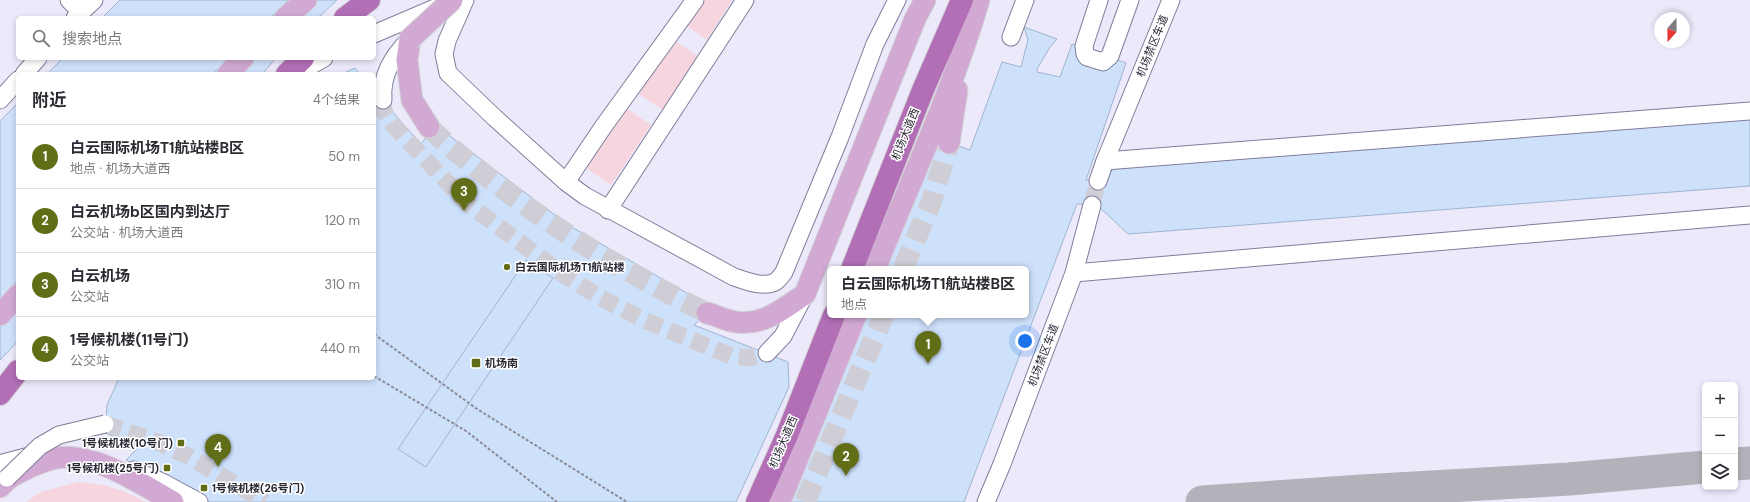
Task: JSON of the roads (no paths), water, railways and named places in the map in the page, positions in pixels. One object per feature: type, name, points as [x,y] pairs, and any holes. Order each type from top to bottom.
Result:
[{"type":"highway","points":[[348,16],[369,0]]},
{"type":"highway","name":"机场大道西","points":[[853,266],[922,90],[962,0]]},
{"type":"highway","points":[[289,72],[301,60]]},
{"type":"highway","name":"机场大道西","points":[[757,502],[787,435],[833,318]]},
{"type":"highway","points":[[0,394],[16,374]]},
{"type":"main road","points":[[286,16],[306,0]]},
{"type":"main road","points":[[429,127],[412,100],[407,60],[410,39],[453,0]]},
{"type":"main road","points":[[708,313],[732,321],[756,322],[774,315],[805,294],[916,9],[925,0]]},
{"type":"main road","points":[[950,143],[958,82],[967,41],[979,0]]},
{"type":"main road","points":[[876,266],[937,120],[967,41]]},
{"type":"main road","points":[[230,72],[241,60]]},
{"type":"main road","points":[[0,315],[16,297]]},
{"type":"main road","points":[[780,502],[855,318]]},
{"type":"main road","points":[[2,473],[57,458],[74,458],[109,467],[173,502]]},
{"type":"street","points":[[75,10],[94,0]]},
{"type":"street","points":[[376,33],[453,0]]},
{"type":"street","points":[[465,0],[447,41],[444,54],[448,73],[495,118],[566,182],[585,196],[608,210],[734,277],[752,283],[764,284],[775,282],[784,272],[840,137],[875,44],[897,0]]},
{"type":"street","points":[[566,182],[603,127],[695,0]]},
{"type":"street","points":[[608,210],[745,0]]},
{"type":"street","points":[[1011,37],[1025,0]]},
{"type":"street","points":[[1100,0],[1084,46],[1084,51],[1087,57],[1103,62],[1110,56],[1130,0]]},
{"type":"street","name":"机场禁区车道","points":[[1098,181],[1171,0]]},
{"type":"street","points":[[383,100],[382,87],[386,72],[397,52],[410,39]]},
{"type":"street","points":[[26,72],[36,60]]},
{"type":"street","points":[[300,72],[320,60]]},
{"type":"street","points":[[0,100],[16,82]]},
{"type":"street","points":[[1105,161],[1750,111]]},
{"type":"street","name":"机场禁区车道","points":[[986,502],[1002,464],[1074,273],[1092,205]]},
{"type":"street","points":[[1074,273],[1750,215]]},
{"type":"street","points":[[767,354],[783,336],[805,294]]},
{"type":"street","points":[[2,473],[58,435],[105,429]]},
{"type":"street","points":[[2,473],[26,456],[53,451],[77,452],[98,457],[127,467],[162,482],[199,502]]},
{"type":"tunnel","points":[[383,100],[384,112],[392,124],[468,204],[561,273],[601,298],[644,320],[731,356],[749,358],[767,353]]},
{"type":"tunnel","points":[[429,127],[477,169],[545,219],[624,269],[707,313]]},
{"type":"tunnel","points":[[904,266],[931,203],[949,143]]},
{"type":"tunnel","points":[[1092,205],[1098,181]]},
{"type":"tunnel","points":[[805,502],[883,318]]},
{"type":"tunnel","points":[[105,424],[158,442],[188,456],[265,502]]},
{"type":"place","name":"白云机场","points":[[464,211]]},
{"type":"place","name":"白云国际机场T1航站楼","points":[[507,267]]},
{"type":"place","name":"机场南","points":[[476,363]]},
{"type":"place","name":"白云国际机场T1航站楼B区","points":[[928,364]]},
{"type":"place","name":"1号候机楼(10号门)","points":[[181,443]]},
{"type":"place","name":"1号候机楼(11号门)","points":[[218,467]]},
{"type":"place","name":"1号候机楼(25号门)","points":[[167,468]]},
{"type":"place","name":"白云机场b区国内到达厅","points":[[846,476]]},
{"type":"place","name":"1号候机楼(26号门)","points":[[204,488]]}]
